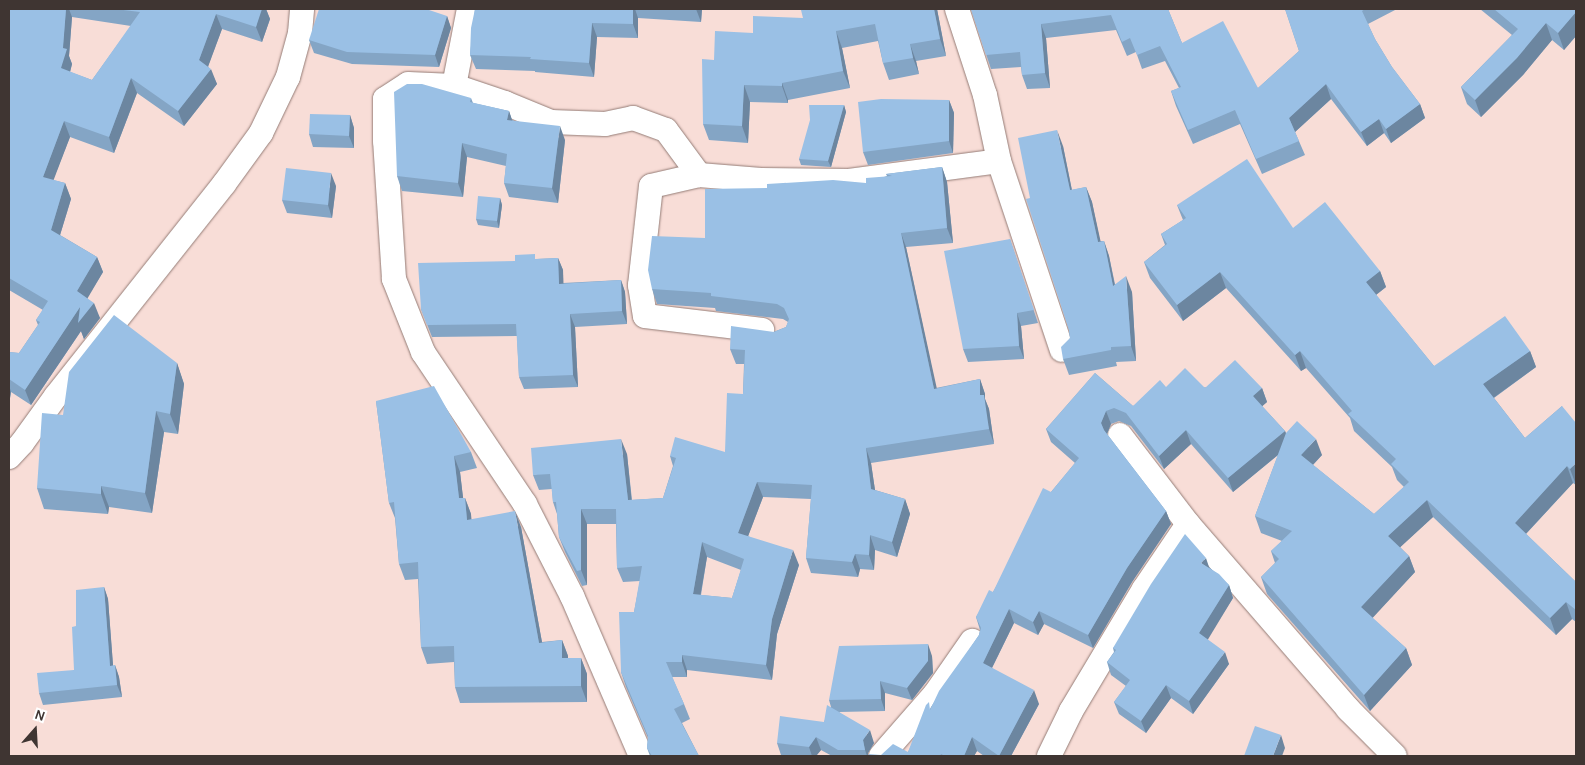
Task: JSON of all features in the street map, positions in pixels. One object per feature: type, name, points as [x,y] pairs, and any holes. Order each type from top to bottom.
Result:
[{"type":"street","points":[[9,457],[22,444],[56,396],[224,184],[262,133],[288,77],[300,33],[302,9]]},
{"type":"street","points":[[454,86],[469,9]]},
{"type":"street","points":[[957,9],[985,95],[999,161],[1062,350]]},
{"type":"street","points":[[641,756],[572,596],[525,504],[423,352],[394,279],[385,141],[385,99],[408,84],[454,86],[551,122],[605,124],[633,118],[666,130],[699,175]]},
{"type":"street","points":[[781,333],[645,316],[640,285],[651,186],[699,175],[762,180],[849,181],[999,161]]},
{"type":"street","points":[[1120,435],[1188,524],[1348,709],[1395,756]]},
{"type":"street","points":[[1049,756],[1071,710],[1144,589],[1188,524]]},
{"type":"street","points":[[881,756],[935,694],[972,641]]},
{"type":"building","points":[[9,9],[66,9],[63,48],[67,49],[61,68],[92,80],[140,12],[115,9],[262,9],[256,27],[216,14],[199,60],[211,69],[178,111],[131,78],[109,137],[64,121],[43,177],[65,183],[51,230],[97,257],[77,291],[94,303],[78,323],[80,307],[25,390],[9,379],[9,352],[19,353],[40,322],[36,320],[48,301],[9,278]]},
{"type":"building","points":[[319,9],[426,9],[447,16],[435,55],[347,52],[309,40]]},
{"type":"building","points":[[475,9],[633,9],[633,24],[592,23],[589,63],[530,59],[531,57],[470,55],[471,28]]},
{"type":"building","points":[[934,9],[940,39],[910,44],[913,58],[883,63],[875,24],[836,31],[843,71],[782,83],[782,86],[744,85],[742,126],[703,124],[702,59],[714,60],[715,31],[753,33],[753,16],[803,18],[801,10]]},
{"type":"building","points":[[971,9],[1168,9],[1182,43],[1223,21],[1258,88],[1299,51],[1285,9],[1365,9],[1362,11],[1375,39],[1392,67],[1420,104],[1386,129],[1379,119],[1361,132],[1326,84],[1289,118],[1299,141],[1256,159],[1235,110],[1188,130],[1171,91],[1181,87],[1160,46],[1137,55],[1130,38],[1122,42],[1111,15],[1041,24],[1045,73],[1022,75],[1020,52],[986,55]]},
{"type":"building","points":[[1494,9],[1576,9],[1576,12],[1558,33],[1546,23],[1517,58],[1475,100],[1461,87],[1518,29]]},
{"type":"building","points":[[407,84],[422,84],[471,98],[470,102],[509,111],[507,120],[560,126],[552,188],[504,183],[507,154],[462,143],[458,183],[397,176],[394,92]]},
{"type":"building","points":[[881,99],[949,100],[949,141],[863,152],[858,102]]},
{"type":"building","points":[[809,105],[844,105],[828,161],[799,159],[810,120]]},
{"type":"building","points":[[310,114],[350,115],[349,136],[309,134]]},
{"type":"building","points":[[1057,130],[1070,190],[1086,187],[1098,242],[1104,241],[1113,286],[1126,276],[1131,346],[1111,347],[1111,350],[1063,359],[1061,347],[1070,338],[1069,330],[1026,199],[1030,198],[1018,138]]},
{"type":"building","points":[[1247,159],[1293,228],[1325,202],[1380,271],[1366,282],[1434,366],[1505,316],[1530,351],[1483,384],[1525,438],[1562,406],[1576,423],[1576,463],[1570,469],[1567,466],[1515,523],[1576,582],[1576,610],[1566,602],[1550,618],[1427,500],[1388,536],[1409,556],[1361,607],[1406,648],[1364,695],[1261,577],[1279,559],[1271,551],[1292,531],[1255,516],[1286,433],[1297,421],[1316,439],[1301,455],[1374,514],[1409,482],[1391,464],[1396,459],[1348,414],[1352,411],[1300,351],[1295,355],[1220,272],[1177,305],[1144,262],[1167,244],[1161,234],[1186,218],[1177,205]]},
{"type":"building","points":[[942,167],[947,228],[901,233],[934,389],[980,379],[980,395],[984,395],[989,429],[866,448],[871,489],[905,499],[892,542],[870,535],[869,555],[855,554],[852,562],[806,558],[812,485],[757,482],[738,533],[793,550],[772,619],[766,665],[682,655],[682,662],[666,662],[684,704],[674,709],[699,756],[652,756],[647,748],[648,736],[621,672],[619,612],[634,612],[642,566],[617,568],[616,509],[581,509],[581,570],[577,571],[559,537],[556,502],[553,502],[550,474],[533,475],[531,448],[621,439],[628,500],[663,498],[676,458],[670,456],[675,437],[725,452],[727,393],[743,394],[745,350],[730,349],[731,326],[774,332],[786,327],[789,319],[784,308],[777,304],[711,296],[711,293],[652,289],[648,270],[652,236],[705,238],[705,189],[767,188],[767,184],[833,180],[866,183],[866,178],[892,176],[886,174]],"holes":[[[702,542],[744,559],[732,598],[693,594]]]},
{"type":"building","points":[[286,168],[331,173],[328,205],[282,200]]},
{"type":"building","points":[[478,196],[500,198],[497,221],[476,219]]},
{"type":"building","points":[[1010,239],[1034,310],[1017,313],[1019,346],[963,349],[944,251]]},
{"type":"building","points":[[535,254],[535,259],[558,258],[559,284],[621,280],[622,311],[570,314],[573,375],[519,377],[516,324],[427,325],[421,309],[418,263],[515,261],[515,255]]},
{"type":"building","points":[[114,315],[177,363],[170,414],[156,411],[145,493],[101,486],[101,494],[37,488],[42,413],[63,415],[69,372]]},
{"type":"building","points":[[1235,360],[1262,388],[1253,396],[1285,431],[1228,478],[1186,430],[1159,456],[1126,413],[1114,408],[1106,411],[1101,423],[1104,430],[1166,511],[1127,568],[1088,635],[1039,611],[1033,622],[1009,609],[983,663],[1034,690],[999,756],[972,737],[964,756],[945,756],[941,754],[940,756],[868,756],[869,754],[881,755],[893,744],[908,752],[926,705],[929,702],[930,710],[939,691],[979,635],[981,628],[976,617],[989,590],[993,592],[1043,488],[1051,492],[1079,458],[1046,429],[1095,373],[1133,406],[1160,380],[1166,387],[1185,368],[1205,388]]},
{"type":"building","points":[[434,386],[471,452],[454,456],[459,498],[465,498],[467,520],[515,511],[539,643],[562,640],[562,658],[581,658],[581,686],[455,687],[454,646],[421,647],[418,562],[399,564],[394,502],[389,503],[376,401]]},
{"type":"building","points":[[1185,534],[1206,558],[1201,563],[1219,574],[1229,585],[1199,633],[1225,652],[1189,701],[1166,685],[1141,721],[1114,702],[1130,680],[1107,662],[1116,650],[1113,648],[1151,584]]},
{"type":"building","points":[[104,587],[110,666],[115,665],[117,685],[39,693],[37,673],[74,670],[72,627],[76,626],[76,590]]},
{"type":"building","points":[[928,644],[928,661],[907,688],[880,681],[881,699],[829,700],[839,646]]},
{"type":"building","points":[[827,705],[870,730],[863,740],[865,750],[838,750],[816,737],[809,747],[777,743],[780,716],[824,722]]},
{"type":"building","points":[[1255,726],[1281,735],[1273,756],[1244,756]]}]
